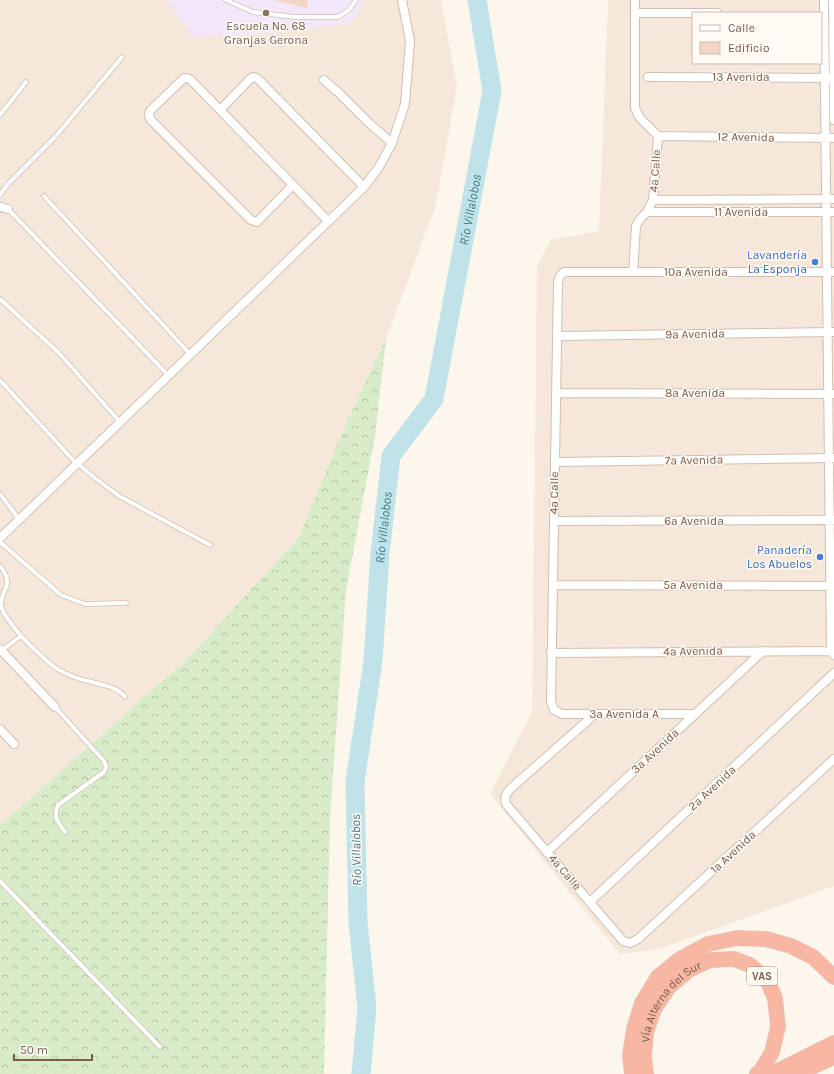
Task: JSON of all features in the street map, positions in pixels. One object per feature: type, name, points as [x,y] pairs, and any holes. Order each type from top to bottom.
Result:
[{"type":"highway","name":"Vía Alterna del Sur","points":[[632,1074],[630,1055],[634,1029],[642,1002],[658,977],[680,959],[708,944],[737,938],[766,939],[791,946],[814,957],[834,977]]},
{"type":"highway","name":"Vía Alterna del Sur","points":[[646,1074],[644,1056],[646,1033],[654,1009],[669,987],[689,970],[710,960],[734,959],[750,965],[767,980],[775,998],[778,1027],[772,1052],[761,1071],[757,1074]]},
{"type":"highway","points":[[772,1074],[834,1043]]},
{"type":"highway","points":[[796,1074],[834,1057]]},
{"type":"street","points":[[0,538],[364,187],[379,167],[392,143],[405,104],[410,41],[402,0]]},
{"type":"street","name":"4a Calle","points":[[633,272],[636,226],[647,212],[653,200],[658,136],[640,118],[636,108],[635,0]]},
{"type":"street","points":[[824,0],[822,13],[825,137],[830,199],[833,652]]},
{"type":"street","points":[[833,0],[834,120]]},
{"type":"street","points":[[635,13],[692,13]]},
{"type":"street","points":[[822,13],[833,14]]},
{"type":"street","points":[[220,110],[251,78],[254,77],[258,79],[364,187]]},
{"type":"street","name":"13 Avenida","points":[[648,77],[834,78]]},
{"type":"street","points":[[293,185],[257,222],[251,220],[150,119],[150,111],[184,78],[191,80],[328,221]]},
{"type":"street","points":[[324,80],[392,143]]},
{"type":"street","name":"12 Avenida","points":[[658,136],[834,138]]},
{"type":"street","name":"11 Avenida","points":[[653,200],[830,199]]},
{"type":"street","name":"11 Avenida","points":[[647,212],[830,212]]},
{"type":"street","name":"10a Avenida","points":[[560,276],[564,272],[830,272]]},
{"type":"street","name":"4a Calle","points":[[554,710],[551,702],[551,653],[558,282],[560,276]]},
{"type":"street","name":"9a Avenida","points":[[557,336],[831,333]]},
{"type":"street","name":"8a Avenida","points":[[556,393],[831,393]]},
{"type":"street","name":"7a Avenida","points":[[555,462],[831,458]]},
{"type":"street","name":"6a Avenida","points":[[554,521],[832,520]]},
{"type":"street","name":"5a Avenida","points":[[553,585],[832,586]]},
{"type":"street","points":[[1,650],[55,707]]},
{"type":"street","name":"4a Avenida","points":[[551,653],[764,651],[833,652]]},
{"type":"street","name":"3a Avenida","points":[[547,852],[764,651]]},
{"type":"street","name":"2a Avenida","points":[[590,902],[834,673]]},
{"type":"street","name":"3a Avenida A","points":[[554,710],[562,714],[696,714]]},
{"type":"street","name":"4a Calle","points":[[595,714],[509,790],[506,797],[506,804],[623,941],[630,943]]},
{"type":"street","points":[[0,729],[14,744]]},
{"type":"street","name":"1a Avenida","points":[[630,943],[638,939],[834,759]]},
{"type":"lane","points":[[226,0],[253,12],[295,17],[338,17],[349,10],[356,0]]},
{"type":"lane","points":[[0,195],[7,185],[56,136],[122,56]]},
{"type":"lane","points":[[0,115],[26,82]]},
{"type":"lane","points":[[44,196],[190,354]]},
{"type":"lane","points":[[4,208],[168,376]]},
{"type":"lane","points":[[0,299],[59,354],[120,422]]},
{"type":"lane","points":[[0,380],[77,463],[95,478],[119,496],[210,545]]},
{"type":"lane","points":[[0,494],[19,519]]},
{"type":"lane","points":[[0,542],[61,595],[86,604],[126,603]]},
{"type":"lane","points":[[0,566],[7,577],[1,607],[21,636],[60,670],[83,679],[109,685],[120,691],[125,697]]},
{"type":"lane","points":[[1,650],[21,636]]},
{"type":"lane","points":[[55,707],[104,761],[106,767],[104,772],[58,805],[55,812],[56,820],[65,832]]},
{"type":"lane","points":[[0,882],[160,1047]]},
{"type":"shaded area","points":[[0,0],[441,0],[457,86],[436,205],[386,339],[347,421],[299,537],[189,657],[0,825]]},
{"type":"shaded area","name":"Escuela No. 68 Granjas Gerona","points":[[167,0],[363,0],[363,3],[351,23],[266,34],[192,37]]},
{"type":"shaded area","points":[[608,0],[834,0],[834,886],[659,949],[620,954],[490,794],[532,712],[537,265],[551,240],[599,231]]},
{"type":"green space","points":[[386,339],[375,436],[346,590],[330,818],[324,1074],[0,1074],[0,825],[189,657],[299,537],[347,421]]},
{"type":"building","points":[[273,0],[308,0],[307,8]]},
{"type":"waterway","name":"Río Villalobos","points":[[361,1074],[367,1008],[358,923],[355,782],[373,661],[380,554],[391,456],[434,399],[492,91],[477,0]]},
{"type":"place","name":"Escuela No. 68 Granjas Gerona","points":[[266,13]]},
{"type":"place","name":"Lavandería La Esponja","points":[[815,262]]},
{"type":"place","name":"Panadería Los Abuelos","points":[[820,557]]}]
